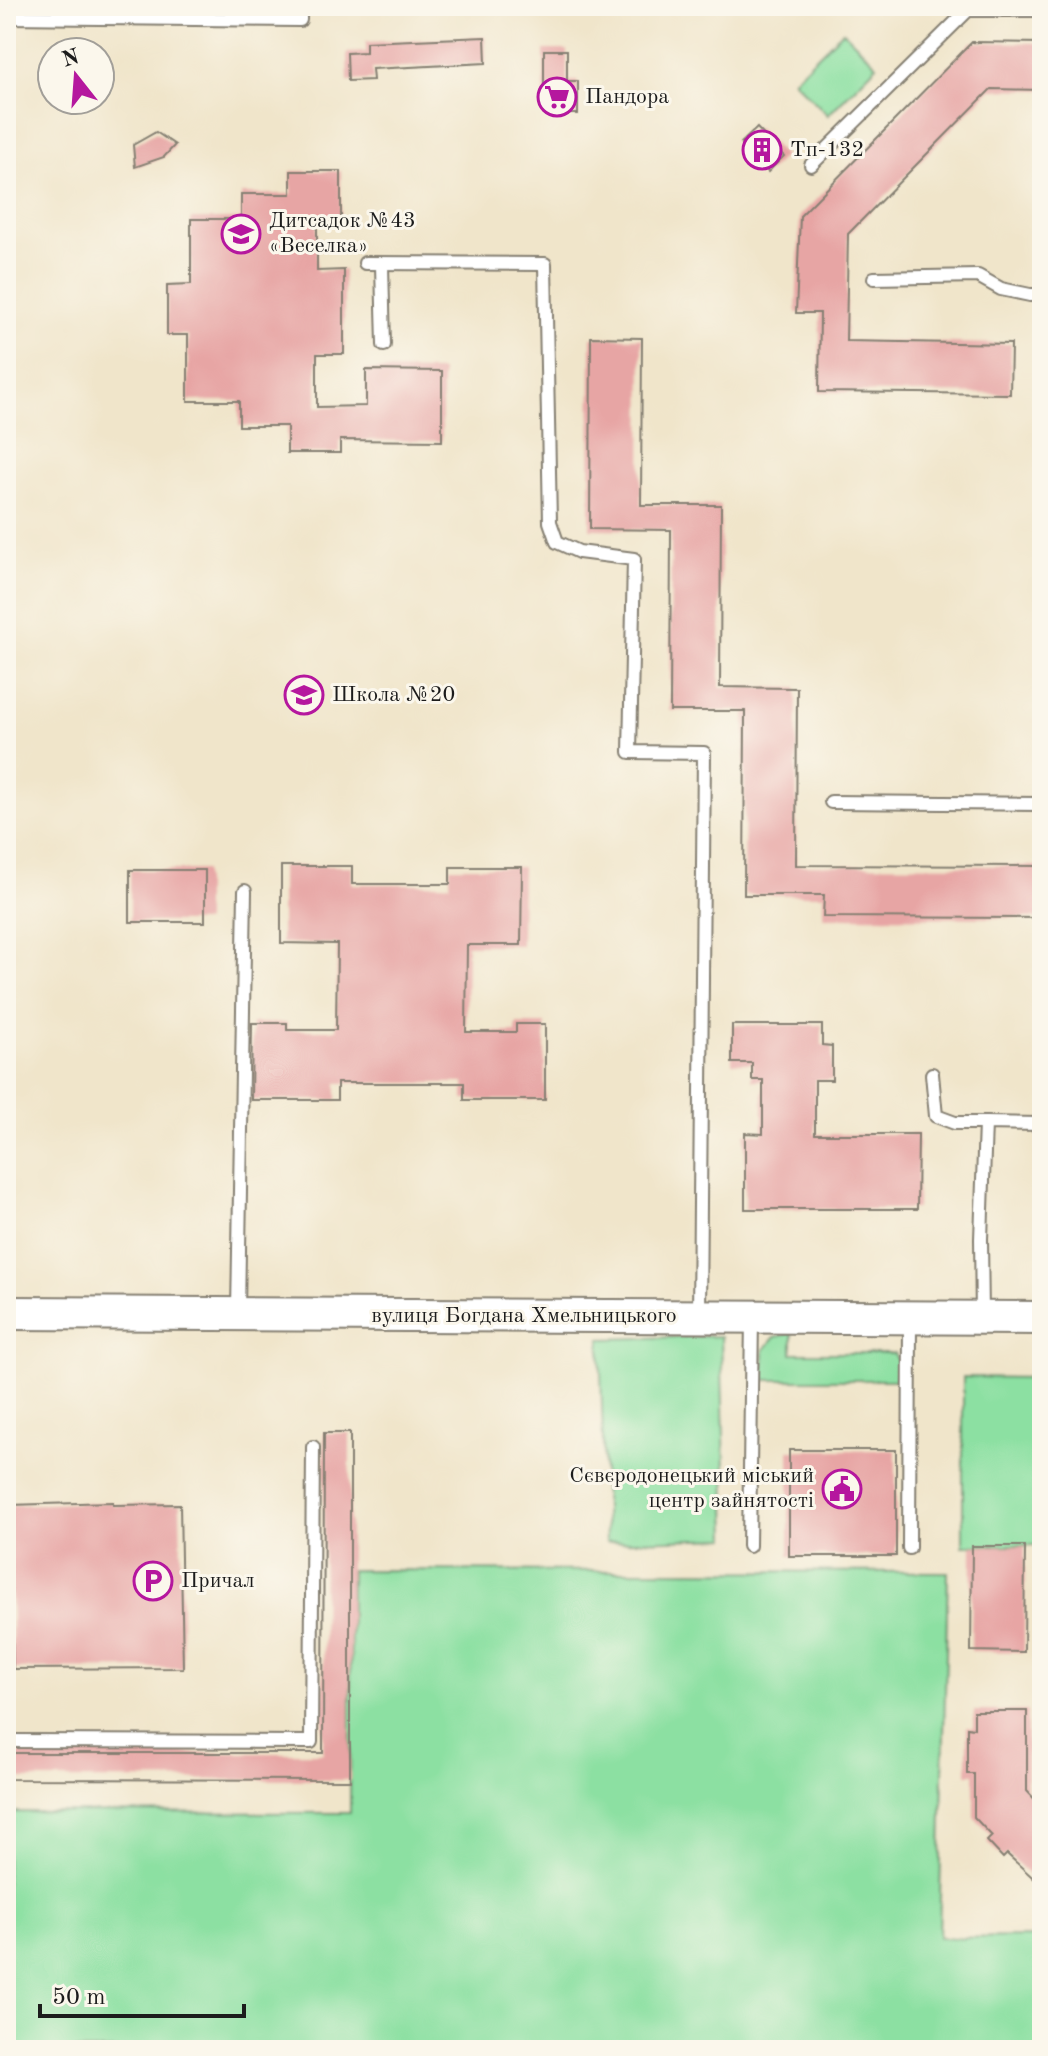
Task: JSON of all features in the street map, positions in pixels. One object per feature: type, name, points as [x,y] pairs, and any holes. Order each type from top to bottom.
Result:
[{"type":"street","name":"вулиця Богдана Хмельницького","points":[[6,1313],[1042,1318]]},
{"type":"lane","points":[[6,17],[300,20],[300,6]]},
{"type":"lane","points":[[811,165],[968,10],[1042,10]]},
{"type":"lane","points":[[365,263],[545,264],[550,522],[557,542],[579,552],[634,559],[630,752],[704,753],[699,1317]]},
{"type":"lane","points":[[382,265],[384,345]]},
{"type":"lane","points":[[874,278],[978,276],[1001,289],[1042,295]]},
{"type":"lane","points":[[831,802],[1042,804]]},
{"type":"lane","points":[[238,1314],[245,891]]},
{"type":"lane","points":[[932,1074],[936,1116],[955,1123],[1042,1124]]},
{"type":"lane","points":[[982,1318],[985,1123]]},
{"type":"lane","points":[[749,1546],[752,1317]]},
{"type":"lane","points":[[909,1548],[910,1317]]},
{"type":"lane","points":[[6,1741],[311,1742],[313,1447]]},
{"type":"green space","points":[[843,31],[877,65],[828,115],[793,80]]},
{"type":"green space","points":[[792,1333],[792,1353],[894,1353],[897,1380],[764,1380],[764,1350],[775,1337]]},
{"type":"green space","points":[[721,1336],[727,1538],[606,1542],[600,1339]]},
{"type":"green space","points":[[963,1377],[1042,1378],[1042,1545],[963,1546]]},
{"type":"green space","points":[[351,1570],[948,1572],[939,1938],[1042,1937],[1042,2050],[6,2050],[6,1812],[350,1813]]},
{"type":"building","points":[[485,37],[486,63],[372,69],[373,80],[348,81],[347,53],[366,52],[366,42]]},
{"type":"building","points":[[972,42],[1042,43],[1042,90],[991,89],[848,234],[846,341],[1011,344],[1010,394],[819,392],[820,313],[796,313],[800,216]]},
{"type":"building","points":[[544,50],[567,50],[567,81],[578,81],[578,114],[544,114]]},
{"type":"building","name":"Тп-132","points":[[757,128],[784,156],[768,172],[741,143]]},
{"type":"building","points":[[156,132],[175,145],[164,157],[135,167],[133,145]]},
{"type":"building","points":[[291,171],[341,171],[341,223],[317,223],[317,271],[344,270],[344,354],[317,354],[317,407],[366,406],[366,370],[442,371],[442,441],[340,440],[340,453],[287,453],[287,426],[239,426],[239,401],[188,401],[188,335],[167,335],[167,285],[191,284],[191,219],[241,219],[241,194],[291,194]]},
{"type":"building","points":[[591,337],[642,338],[641,505],[721,505],[720,687],[797,688],[796,865],[1042,866],[1042,918],[823,917],[824,895],[744,895],[745,711],[670,711],[671,530],[590,529]]},
{"type":"building","points":[[281,866],[352,866],[352,884],[450,884],[450,867],[522,867],[521,945],[467,945],[466,1032],[516,1032],[516,1024],[545,1024],[545,1100],[464,1100],[464,1083],[337,1083],[337,1100],[251,1100],[252,1023],[287,1023],[287,1030],[336,1030],[337,944],[281,943]]},
{"type":"building","points":[[130,870],[205,870],[205,922],[130,922]]},
{"type":"building","points":[[732,1025],[822,1025],[822,1045],[832,1046],[832,1080],[815,1080],[815,1134],[918,1134],[917,1209],[745,1209],[745,1133],[763,1134],[763,1080],[752,1080],[752,1063],[732,1063]]},
{"type":"building","points":[[324,1433],[350,1433],[350,1780],[6,1779],[6,1753],[323,1753]]},
{"type":"building","name":"Сєвєродонецький міський центр зайнятості","points":[[789,1450],[896,1450],[896,1556],[789,1556]]},
{"type":"building","points":[[113,1502],[113,1505],[180,1504],[183,1668],[13,1669],[9,1505]]},
{"type":"building","points":[[972,1546],[1025,1546],[1024,1652],[971,1651]]},
{"type":"building","points":[[974,1711],[1027,1711],[1027,1791],[1042,1807],[1042,1886],[1007,1854],[1003,1858],[987,1841],[992,1836],[974,1817],[974,1774],[967,1774],[967,1727],[974,1728]]},
{"type":"place","name":"Пандора","points":[[557,97]]},
{"type":"place","name":"Тп-132","points":[[762,150]]},
{"type":"place","name":"Дитсадок №43 «Веселка»","points":[[241,234]]},
{"type":"place","name":"Школа №20","points":[[304,695]]},
{"type":"place","name":"Сєвєродонецький міський центр зайнятості","points":[[842,1489]]},
{"type":"place","name":"Причал","points":[[153,1581]]}]
